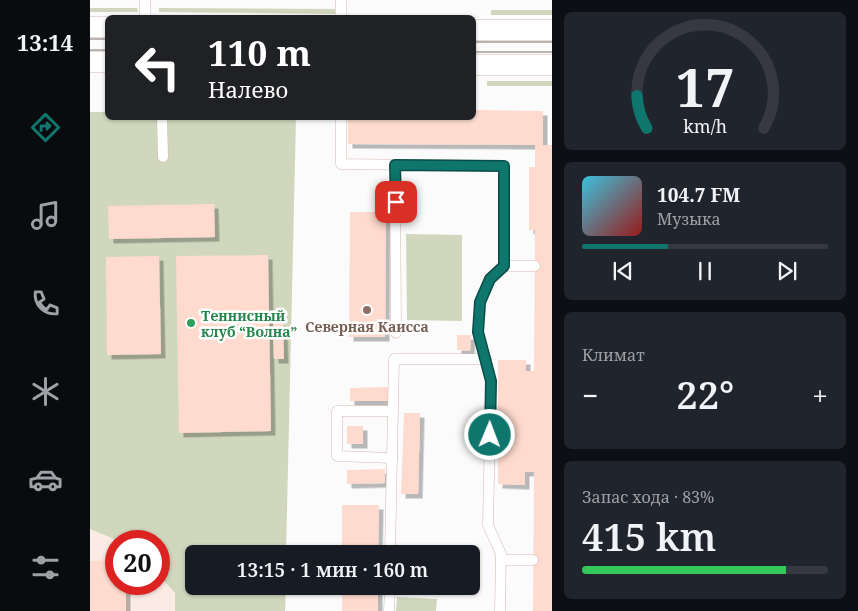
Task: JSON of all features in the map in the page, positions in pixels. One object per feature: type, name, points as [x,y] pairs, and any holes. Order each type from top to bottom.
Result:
[{"type":"street","points":[[90,27],[105,27]]},
{"type":"street","points":[[476,30],[552,30]]},
{"type":"street","points":[[90,62],[105,62]]},
{"type":"street","points":[[476,65],[552,66]]},
{"type":"lane","points":[[145,0],[145,15]]},
{"type":"lane","points":[[341,0],[341,15]]},
{"type":"lane","points":[[162,120],[163,157]]},
{"type":"lane","points":[[341,120],[340,164],[504,166],[504,266]]},
{"type":"lane","points":[[395,165],[396,333]]},
{"type":"lane","points":[[500,611],[501,554],[488,525],[491,381],[478,332],[480,302],[490,279],[504,266],[535,266]]},
{"type":"lane","points":[[390,545],[394,360],[486,359]]},
{"type":"lane","points":[[392,458],[338,456],[337,411],[393,410]]},
{"type":"lane","points":[[501,560],[533,560]]},
{"type":"lane","points":[[389,611],[390,595]]},
{"type":"shaded area","points":[[90,529],[105,535],[105,595],[170,595],[170,588],[175,594],[175,611],[90,611]]},
{"type":"green space","points":[[90,8],[137,8],[138,12],[90,12]]},
{"type":"green space","points":[[159,8],[335,9],[335,14],[159,12]]},
{"type":"green space","points":[[491,10],[552,10],[552,15],[491,15]]},
{"type":"green space","points":[[487,81],[552,81],[552,86],[487,86]]},
{"type":"green space","name":"Теннисный клуб “Волна”","points":[[90,112],[105,112],[105,120],[296,120],[286,545],[185,545],[185,595],[286,595],[285,611],[175,611],[175,593],[170,588],[170,530],[105,530],[105,535],[90,529]]},
{"type":"green space","points":[[406,234],[462,235],[462,321],[407,320]]},
{"type":"green space","points":[[397,597],[437,599],[436,611],[396,611]]},
{"type":"building","points":[[476,110],[543,111],[543,145],[552,145],[552,611],[533,611],[534,472],[525,472],[525,485],[498,484],[498,360],[526,360],[526,371],[534,371],[535,230],[529,230],[529,167],[535,167],[535,145],[348,144],[348,120],[476,120]]},
{"type":"building","points":[[214,204],[215,237],[109,239],[108,206]]},
{"type":"building","points":[[350,212],[386,212],[385,337],[349,337]]},
{"type":"building","points":[[268,255],[271,431],[179,433],[176,256]]},
{"type":"building","points":[[159,256],[161,354],[107,355],[106,257]]},
{"type":"building","points":[[273,322],[283,322],[284,359],[274,359]]},
{"type":"building","points":[[457,335],[471,335],[470,351],[457,350]]},
{"type":"building","points":[[388,387],[388,401],[350,401],[350,388]]},
{"type":"building","points":[[404,413],[420,413],[418,494],[401,494]]},
{"type":"building","points":[[347,426],[363,426],[363,444],[347,444]]},
{"type":"building","points":[[385,469],[385,483],[347,484],[347,470]]},
{"type":"building","points":[[342,505],[379,505],[378,545],[342,545]]},
{"type":"building","points":[[105,560],[105,595],[126,595],[126,611],[90,611],[90,561]]},
{"type":"building","points":[[342,595],[378,595],[378,611],[342,611]]},
{"type":"tram line","points":[[90,39],[105,39]]},
{"type":"tram line","points":[[476,42],[552,42]]},
{"type":"tram line","points":[[90,50],[105,50]]},
{"type":"tram line","points":[[476,52],[552,52]]},
{"type":"place","name":"Северная Каисса","points":[[367,310]]},
{"type":"place","name":"Теннисный клуб “Волна”","points":[[191,323]]},
{"type":"route","points":[[396,202],[395,165],[504,166],[504,266],[490,279],[480,302],[478,332],[491,381],[490,435]]}]
